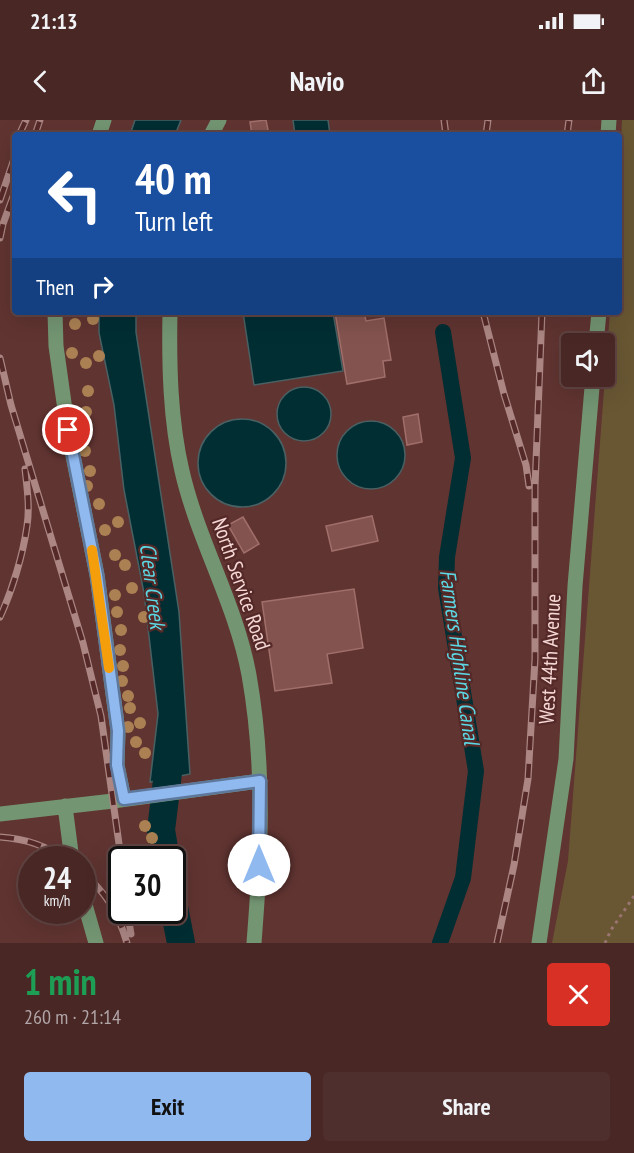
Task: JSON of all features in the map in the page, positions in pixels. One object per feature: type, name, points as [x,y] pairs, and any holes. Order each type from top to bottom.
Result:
[{"type":"street","points":[[55,315],[56,346],[68,430],[97,575],[118,731],[117,765],[124,799]]},
{"type":"street","name":"North Service Road","points":[[170,315],[170,379],[182,471],[206,548],[228,602],[249,674],[260,781],[259,865],[254,943]]},
{"type":"street","points":[[597,333],[600,315]]},
{"type":"street","name":"West 44th Avenue","points":[[539,943],[566,759],[575,586],[592,387]]},
{"type":"street","points":[[0,814],[260,781]]},
{"type":"street","points":[[65,806],[70,846]]},
{"type":"street","points":[[91,924],[96,943]]},
{"type":"path","points":[[605,943],[634,896]]},
{"type":"shaded area","points":[[622,120],[634,120],[634,943],[552,943],[568,861],[604,387],[615,387],[615,333],[608,333],[610,315],[622,315]]},
{"type":"water","points":[[135,120],[181,120],[176,132],[131,132]]},
{"type":"water","points":[[293,120],[328,120],[330,132],[295,132]]},
{"type":"water","name":"Clear Creek","points":[[99,315],[136,315],[136,332],[179,612],[190,774],[150,782],[158,714],[144,593],[124,490],[114,405],[99,333]]},
{"type":"water","points":[[243,315],[334,315],[343,371],[254,385]]},
{"type":"water","points":[[299,387],[309,387],[319,391],[327,399],[331,414],[327,429],[319,437],[309,441],[299,441],[289,437],[281,429],[277,419],[277,409],[281,399],[289,391]]},
{"type":"water","points":[[242,419],[259,422],[273,432],[283,446],[286,463],[283,480],[273,494],[259,504],[242,507],[225,504],[211,494],[201,480],[198,463],[201,446],[211,432],[225,422]]},
{"type":"water","points":[[364,421],[378,421],[390,426],[400,436],[405,455],[400,474],[390,484],[378,489],[364,489],[352,484],[342,474],[337,462],[337,448],[342,436],[352,426]]},
{"type":"building","points":[[266,120],[268,132],[252,132],[250,122]]},
{"type":"building","points":[[336,315],[365,315],[366,321],[384,318],[391,360],[383,361],[385,377],[347,384]]},
{"type":"building","points":[[418,414],[422,442],[407,445],[403,417]]},
{"type":"building","points":[[372,516],[378,541],[332,551],[326,526]]},
{"type":"building","points":[[243,517],[259,544],[244,553],[228,525]]},
{"type":"building","points":[[354,589],[363,648],[327,654],[332,683],[275,691],[262,602]]},
{"type":"waterway","name":"Farmers Highline Canal","points":[[440,943],[463,878],[476,771],[446,588],[447,557],[463,458],[443,332]]},
{"type":"waterway","name":"Clear Creek","points":[[164,846],[161,830],[172,740]]},
{"type":"waterway","name":"Clear Creek","points":[[177,924],[181,943]]},
{"type":"railway","points":[[20,132],[26,120]]},
{"type":"railway","points":[[36,132],[40,120]]},
{"type":"railway","points":[[444,120],[446,132]]},
{"type":"railway","points":[[486,132],[488,120]]},
{"type":"railway","points":[[567,132],[569,120]]},
{"type":"railway","points":[[0,200],[12,165]]},
{"type":"railway","points":[[0,238],[12,199]]},
{"type":"railway","points":[[484,315],[504,394],[526,465],[529,486]]},
{"type":"railway","points":[[497,943],[514,865],[528,779],[535,659],[535,487],[542,315]]},
{"type":"railway","points":[[0,358],[11,405],[83,643],[101,716],[119,846]]},
{"type":"railway","points":[[0,617],[9,596],[25,537],[28,519],[25,469]]},
{"type":"railway","points":[[0,837],[19,839],[41,846]]},
{"type":"railway","points":[[96,886],[110,904],[127,943]]},
{"type":"railway","points":[[129,924],[131,934]]},
{"type":"slow traffic","points":[[92,550],[109,668]]},
{"type":"route","points":[[68,430],[97,575],[118,731],[117,765],[124,799],[260,781],[259,865]]}]
